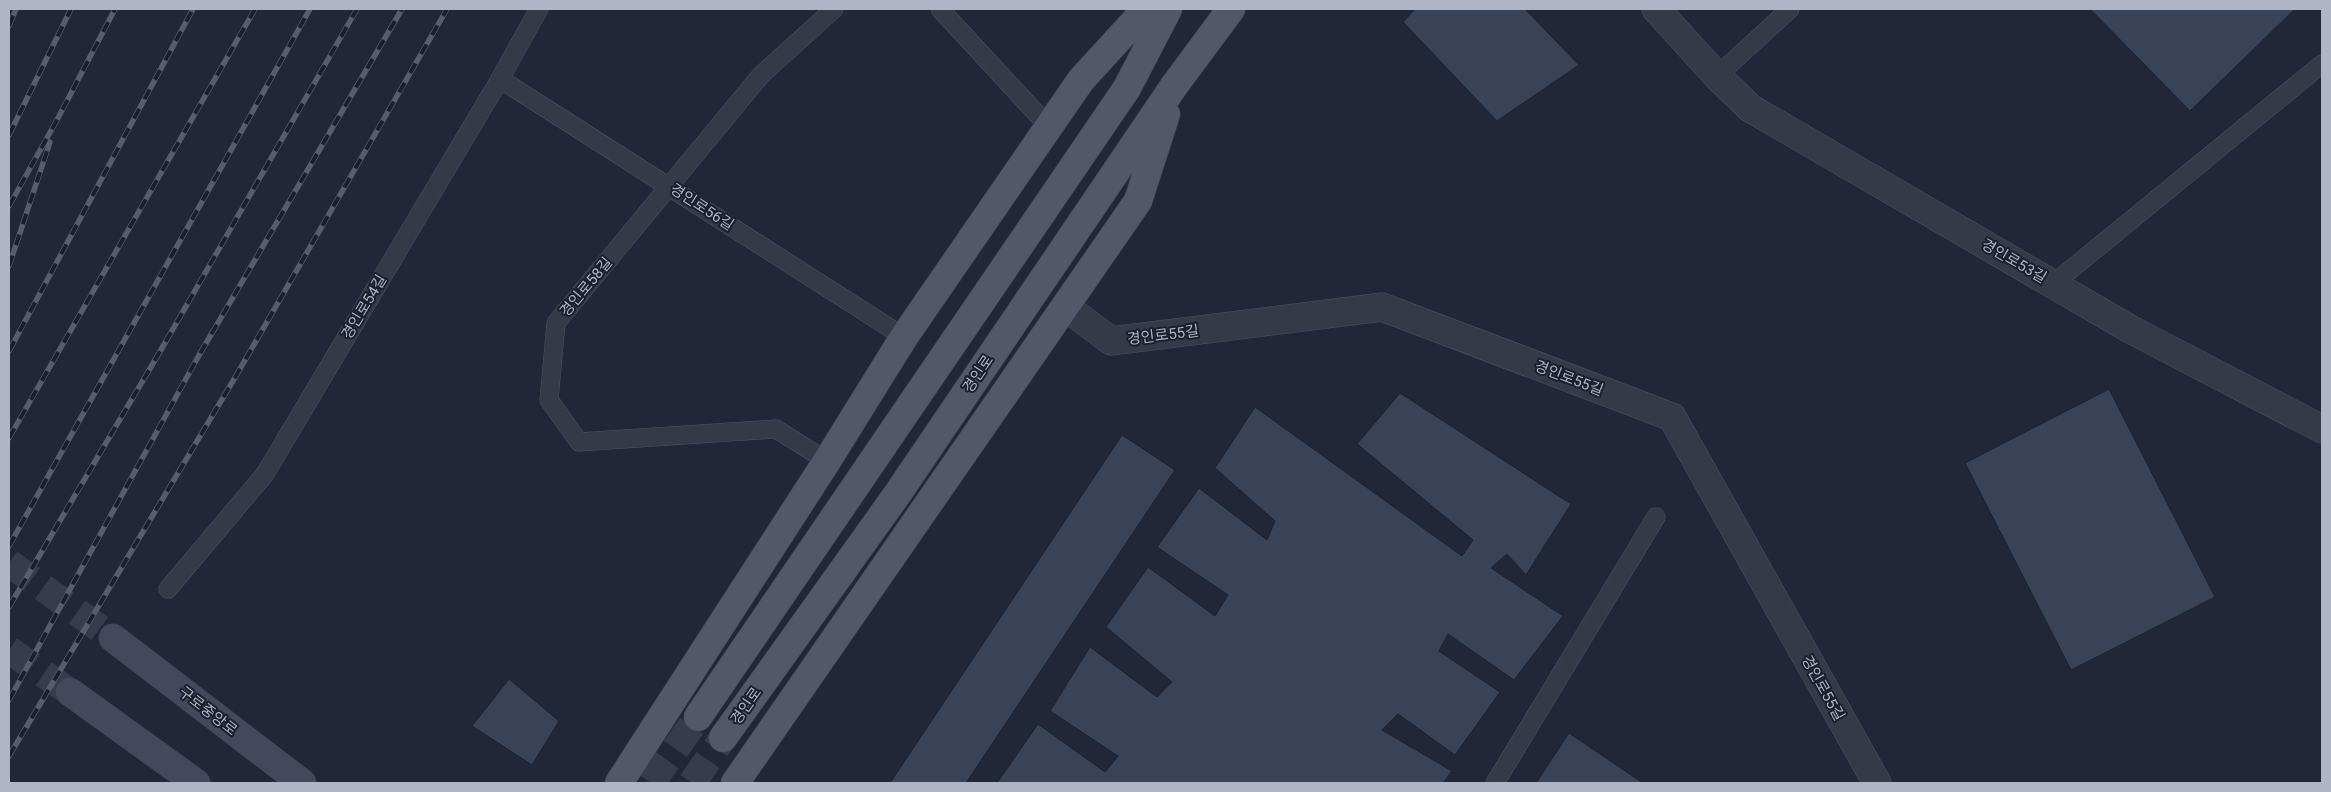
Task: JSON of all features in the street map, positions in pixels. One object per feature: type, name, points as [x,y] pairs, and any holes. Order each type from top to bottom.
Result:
[{"type":"main road","points":[[619,783],[827,461],[904,337],[1081,80],[1146,9]]},
{"type":"main road","points":[[698,717],[1127,88],[1168,9]]},
{"type":"main road","name":"경인로","points":[[723,738],[902,488],[1174,86],[1231,9]]},
{"type":"main road","points":[[735,783],[1138,201],[1174,86]]},
{"type":"main road","name":"구로중앙로","points":[[114,638],[302,783]]},
{"type":"main road","points":[[70,692],[196,783]]},
{"type":"street","name":"경인로53길","points":[[1656,9],[1717,76],[1750,108],[2130,329],[2322,429]]},
{"type":"street","name":"경인로55길","points":[[1066,307],[1111,341],[1382,307],[1672,418],[1877,783]]},
{"type":"lane","name":"경인로54길","points":[[168,590],[265,474],[500,79],[539,9]]},
{"type":"lane","name":"경인로58길","points":[[827,461],[776,429],[580,442],[549,400],[556,323],[762,75],[834,9]]},
{"type":"lane","points":[[940,9],[1049,127]]},
{"type":"lane","points":[[1717,76],[1790,9]]},
{"type":"lane","points":[[2053,284],[2322,64]]},
{"type":"lane","name":"경인로56길","points":[[500,79],[904,337]]},
{"type":"lane","points":[[1495,783],[1656,517]]},
{"type":"building","points":[[1415,9],[1525,9],[1579,65],[1497,121],[1403,22]]},
{"type":"building","points":[[2090,9],[2295,9],[2190,111]]},
{"type":"building","points":[[2109,389],[2215,597],[2071,670],[1965,463]]},
{"type":"building","points":[[1400,393],[1571,504],[1526,575],[1507,554],[1491,568],[1563,616],[1514,680],[1448,634],[1439,651],[1500,692],[1455,755],[1398,714],[1382,730],[1452,771],[1443,783],[997,783],[1038,724],[1105,772],[1118,756],[1050,711],[1090,647],[1157,697],[1172,682],[1106,627],[1148,567],[1215,616],[1228,595],[1157,547],[1199,488],[1267,540],[1275,521],[1215,468],[1255,407],[1462,556],[1473,540],[1357,444]]},
{"type":"building","points":[[1122,435],[1175,470],[966,783],[890,783]]},
{"type":"building","points":[[509,679],[559,721],[532,765],[472,726]]},
{"type":"building","points":[[1569,733],[1643,783],[1536,783]]},
{"type":"tunnel","points":[[9,563],[113,638]]},
{"type":"tunnel","points":[[9,650],[70,692]]},
{"type":"tunnel","points":[[651,783],[698,717]]},
{"type":"tunnel","points":[[692,783],[723,738]]},
{"type":"railway","points":[[9,26],[16,9]]},
{"type":"railway","points":[[9,135],[71,9]]},
{"type":"railway","points":[[9,206],[57,120],[115,9]]},
{"type":"railway","points":[[9,351],[193,9]]},
{"type":"railway","points":[[9,438],[255,9]]},
{"type":"railway","points":[[9,546],[310,9]]},
{"type":"railway","points":[[9,607],[158,355],[357,9]]},
{"type":"railway","points":[[9,700],[198,357],[402,9]]},
{"type":"railway","points":[[9,756],[233,381],[447,9]]},
{"type":"railway","points":[[9,266],[50,142]]}]
